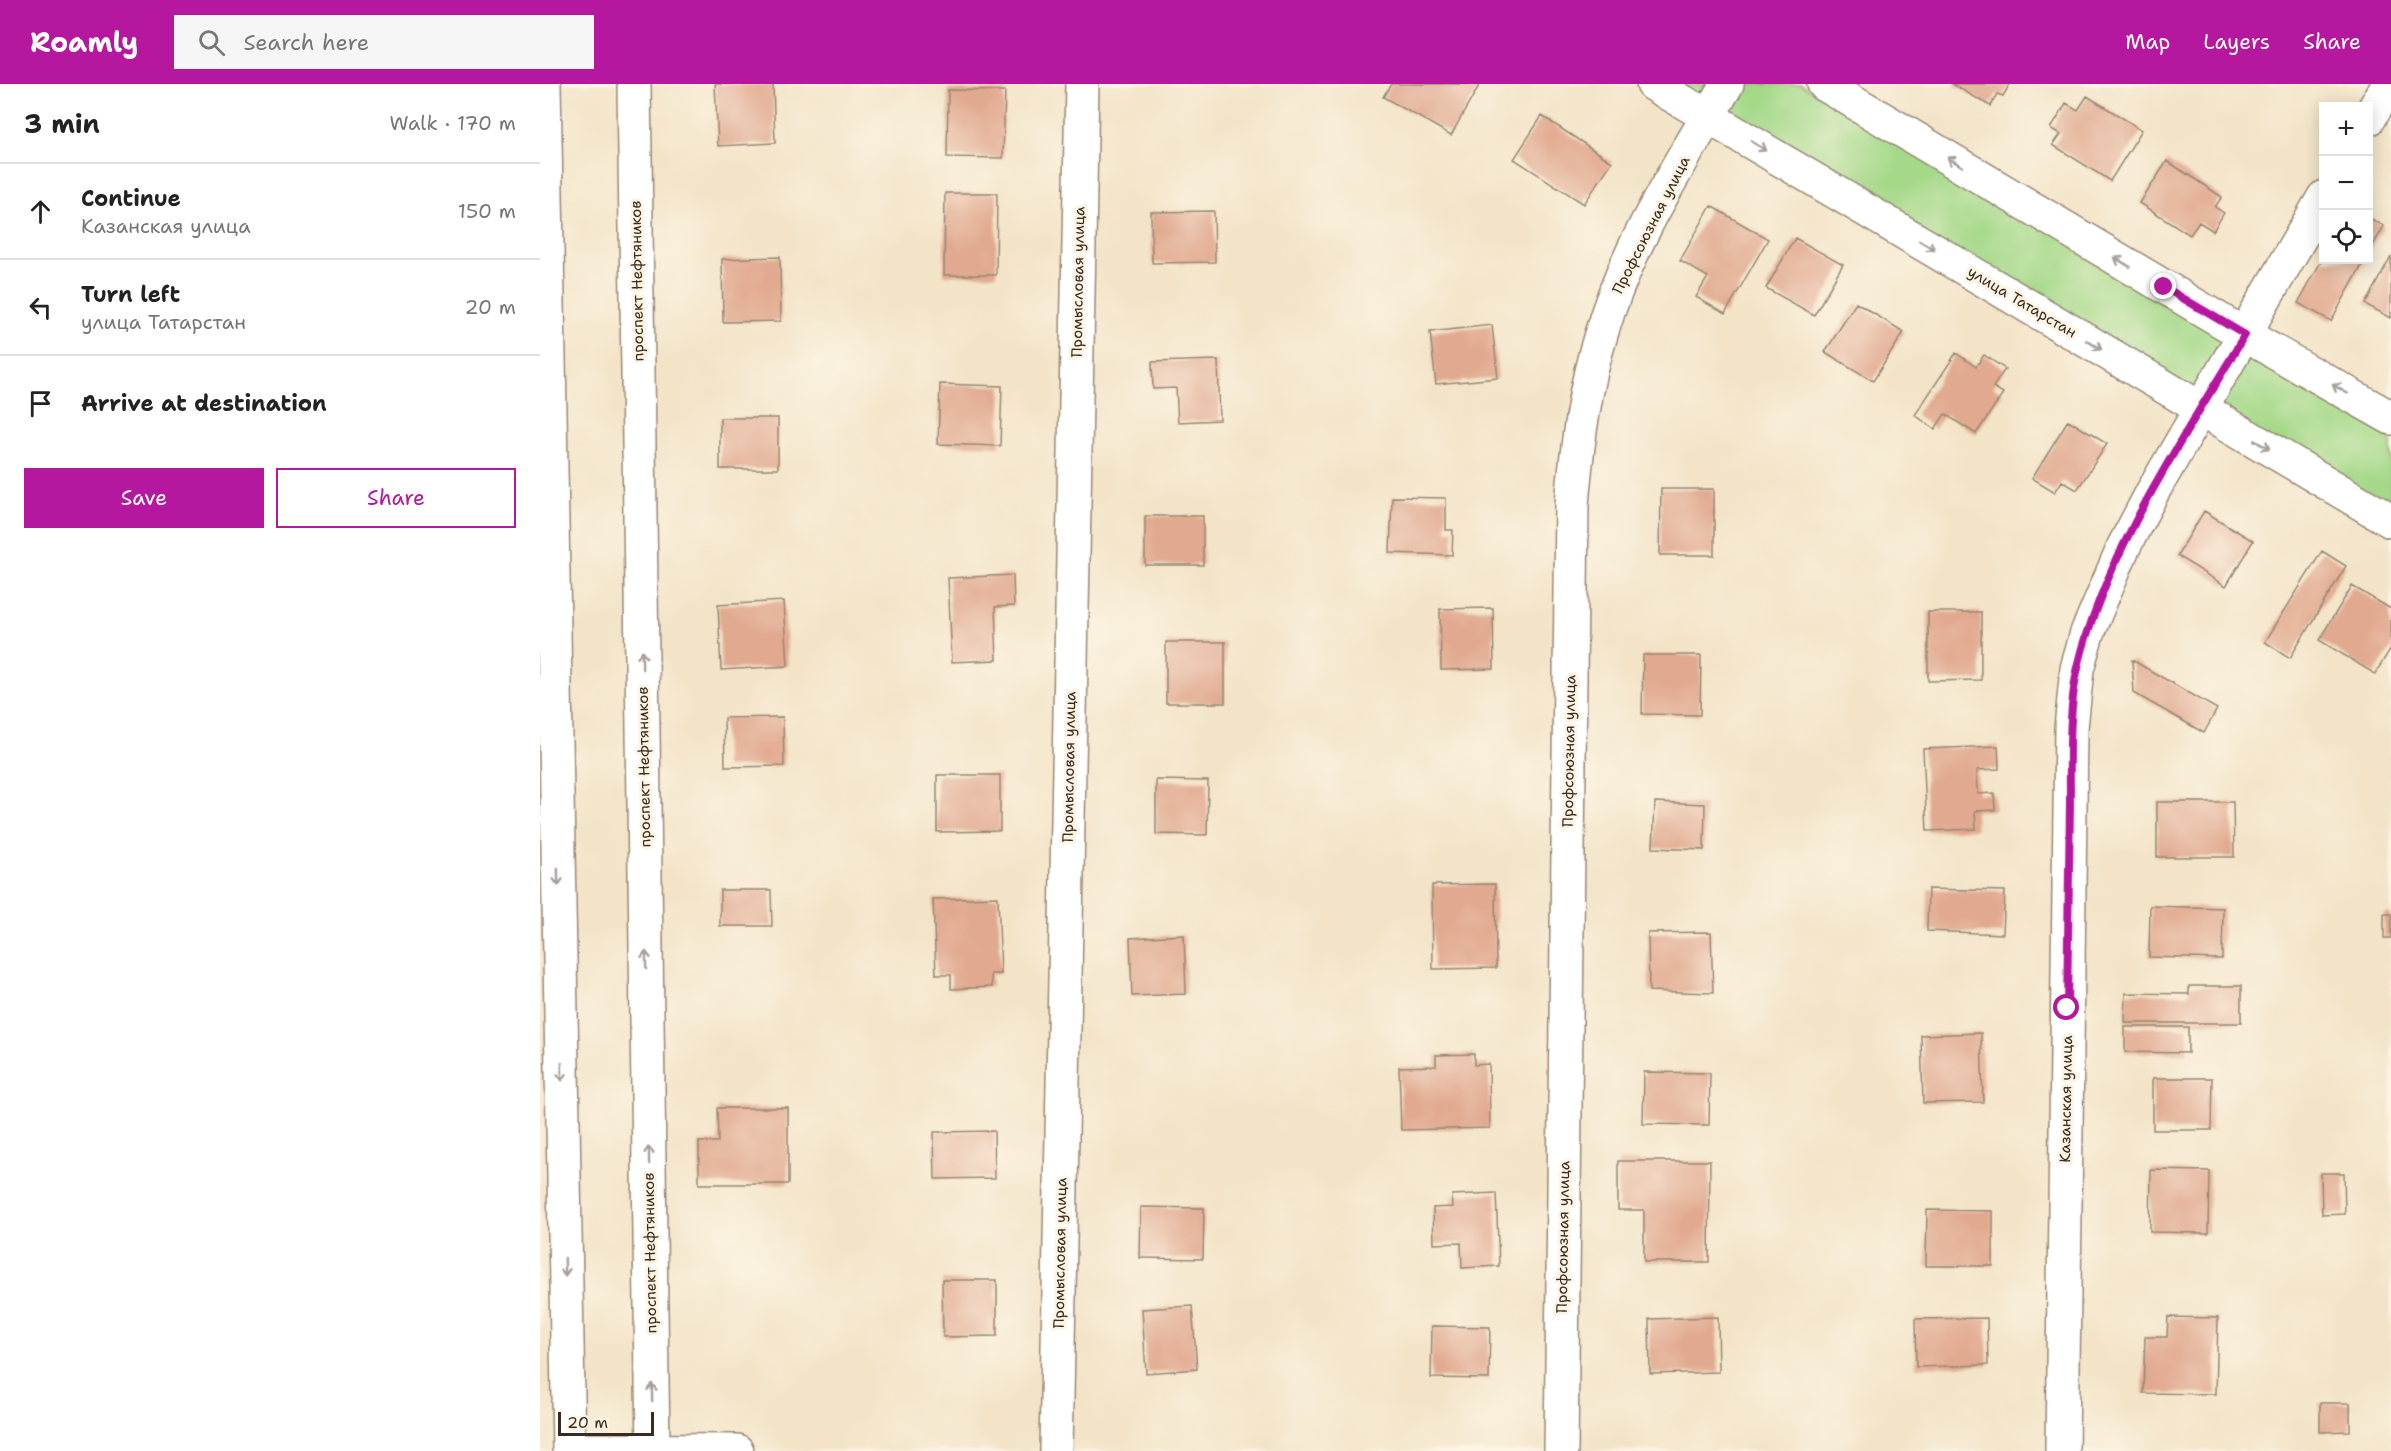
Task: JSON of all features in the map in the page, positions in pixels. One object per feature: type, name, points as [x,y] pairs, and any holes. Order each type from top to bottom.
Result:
[{"type":"street","points":[[544,84],[569,1449],[737,1451]]},
{"type":"street","name":"проспект Нефтяников","points":[[634,84],[653,1450]]},
{"type":"street","name":"Промысловая улица","points":[[1056,1451],[1082,84]]},
{"type":"street","name":"улица Татарстан","points":[[1653,84],[2391,521]]},
{"type":"street","name":"Профсоюзная улица","points":[[1561,1451],[1572,505],[1577,447],[1586,388],[1602,329],[1623,273],[1659,202],[1727,84]]},
{"type":"street","points":[[1824,84],[2245,335],[2391,418]]},
{"type":"street","points":[[2373,111],[2389,84]]},
{"type":"street","name":"Казанская улица","points":[[2062,1451],[2071,728],[2077,669],[2091,622],[2123,548],[2200,408],[2319,207]]},
{"type":"street","points":[[540,1162],[564,1196]]},
{"type":"green space","points":[[1655,84],[1800,84],[2391,428],[2391,514]]},
{"type":"building","points":[[715,84],[773,84],[775,143],[718,146]]},
{"type":"building","points":[[1391,84],[1480,84],[1451,135],[1383,97]]},
{"type":"building","points":[[1952,84],[2010,84],[2003,96],[1997,94],[1990,106]]},
{"type":"building","points":[[948,90],[1005,91],[1003,158],[947,157]]},
{"type":"building","points":[[2087,96],[2142,130],[2110,181],[2053,145],[2061,134],[2051,128],[2066,103],[2078,110]]},
{"type":"building","points":[[1542,116],[1612,162],[1584,204],[1514,159]]},
{"type":"building","points":[[2167,161],[2222,197],[2215,207],[2224,213],[2213,231],[2199,222],[2190,235],[2140,203]]},
{"type":"building","points":[[945,193],[997,193],[996,275],[944,275]]},
{"type":"building","points":[[1711,206],[1768,239],[1725,314],[1696,297],[1708,277],[1680,261]]},
{"type":"building","points":[[1214,211],[1215,262],[1152,263],[1151,212]]},
{"type":"building","points":[[2373,220],[2384,226],[2373,245]]},
{"type":"building","points":[[1795,238],[1843,265],[1814,315],[1766,288]]},
{"type":"building","points":[[2391,256],[2391,318],[2365,304]]},
{"type":"building","points":[[780,257],[781,321],[723,322],[722,259]]},
{"type":"building","points":[[2320,264],[2363,264],[2331,321],[2298,303]]},
{"type":"building","points":[[1856,303],[1904,332],[1873,381],[1825,352]]},
{"type":"building","points":[[1492,325],[1498,378],[1436,384],[1430,332]]},
{"type":"building","points":[[1956,353],[1976,367],[1984,355],[2005,369],[1993,387],[2003,393],[1976,434],[1945,414],[1935,429],[1915,415]]},
{"type":"building","points":[[1218,360],[1220,420],[1178,422],[1176,388],[1153,389],[1152,362]]},
{"type":"building","points":[[940,384],[1002,386],[1000,446],[938,444]]},
{"type":"building","points":[[720,418],[778,418],[778,469],[720,469]]},
{"type":"building","points":[[2068,420],[2107,444],[2077,490],[2062,481],[2055,492],[2032,478]]},
{"type":"building","points":[[1661,489],[1714,489],[1714,555],[1660,555]]},
{"type":"building","points":[[1392,497],[1446,498],[1446,530],[1453,530],[1452,555],[1390,553]]},
{"type":"building","points":[[2204,511],[2253,541],[2226,586],[2177,556]]},
{"type":"building","points":[[1145,516],[1203,516],[1203,565],[1145,565]]},
{"type":"building","points":[[2322,551],[2346,566],[2290,658],[2265,642]]},
{"type":"building","points":[[1013,575],[1014,606],[995,607],[997,660],[952,662],[948,578]]},
{"type":"building","points":[[2352,586],[2391,609],[2391,648],[2375,674],[2319,640]]},
{"type":"building","points":[[784,601],[788,666],[721,670],[718,605]]},
{"type":"building","points":[[1493,608],[1494,669],[1441,670],[1440,609]]},
{"type":"building","points":[[1928,612],[1981,612],[1981,680],[1928,681]]},
{"type":"building","points":[[1166,642],[1225,642],[1225,703],[1166,703]]},
{"type":"building","points":[[1643,655],[1701,655],[1700,715],[1642,714]]},
{"type":"building","points":[[2132,660],[2217,709],[2204,733],[2134,693]]},
{"type":"building","points":[[783,717],[784,766],[725,767],[724,718]]},
{"type":"building","points":[[1998,746],[1999,769],[1977,770],[1978,794],[1994,793],[1995,810],[1975,811],[1976,829],[1927,831],[1923,749]]},
{"type":"building","points":[[937,775],[1000,775],[1000,831],[937,832]]},
{"type":"building","points":[[1156,780],[1208,781],[1207,835],[1156,834]]},
{"type":"building","points":[[1655,802],[1705,804],[1704,850],[1653,848]]},
{"type":"building","points":[[2157,802],[2233,802],[2234,857],[2157,857]]},
{"type":"building","points":[[1495,884],[1496,968],[1433,969],[1432,885]]},
{"type":"building","points":[[1928,889],[2005,891],[2003,934],[1927,931]]},
{"type":"building","points":[[720,890],[771,890],[772,926],[720,926]]},
{"type":"building","points":[[998,897],[1001,974],[991,974],[992,987],[951,989],[951,975],[936,975],[933,899]]},
{"type":"building","points":[[2150,906],[2223,908],[2222,959],[2149,957]]},
{"type":"building","points":[[2384,914],[2391,914],[2391,938],[2384,938]]},
{"type":"building","points":[[1711,932],[1713,993],[1649,991],[1648,933]]},
{"type":"building","points":[[1184,935],[1186,994],[1132,996],[1130,938]]},
{"type":"building","points":[[2189,986],[2241,986],[2241,1023],[2125,1023],[2126,993],[2189,994]]},
{"type":"building","points":[[2125,1027],[2188,1027],[2188,1053],[2125,1052]]},
{"type":"building","points":[[1981,1033],[1983,1102],[1923,1103],[1921,1035]]},
{"type":"building","points":[[1474,1054],[1474,1065],[1489,1064],[1490,1128],[1401,1130],[1399,1067],[1436,1066],[1436,1055]]},
{"type":"building","points":[[1644,1072],[1710,1073],[1709,1125],[1643,1124]]},
{"type":"building","points":[[2153,1078],[2212,1078],[2211,1130],[2153,1130]]},
{"type":"building","points":[[717,1108],[788,1108],[788,1184],[699,1184],[699,1142],[718,1142]]},
{"type":"building","points":[[994,1131],[995,1178],[935,1179],[934,1132]]},
{"type":"building","points":[[1618,1161],[1710,1161],[1709,1262],[1644,1262],[1644,1210],[1618,1210]]},
{"type":"building","points":[[2151,1170],[2209,1171],[2208,1233],[2150,1232]]},
{"type":"building","points":[[2321,1173],[2344,1173],[2345,1214],[2322,1215]]},
{"type":"building","points":[[1496,1193],[1499,1266],[1462,1268],[1461,1243],[1434,1244],[1433,1208],[1453,1207],[1452,1195]]},
{"type":"building","points":[[1141,1207],[1204,1208],[1203,1259],[1140,1258]]},
{"type":"building","points":[[1927,1210],[1993,1211],[1993,1266],[1926,1266]]},
{"type":"building","points":[[942,1280],[997,1280],[997,1336],[943,1337]]},
{"type":"building","points":[[1192,1306],[1197,1369],[1146,1373],[1142,1309]]},
{"type":"building","points":[[1718,1317],[1719,1372],[1650,1374],[1649,1319]]},
{"type":"building","points":[[2168,1317],[2218,1318],[2216,1394],[2143,1393],[2145,1337],[2167,1337]]},
{"type":"building","points":[[1987,1318],[1988,1365],[1916,1367],[1915,1319]]},
{"type":"building","points":[[1432,1326],[1490,1327],[1489,1379],[1431,1378]]},
{"type":"building","points":[[2320,1403],[2350,1403],[2350,1431],[2320,1432]]},
{"type":"route","points":[[2067,1008],[2071,728],[2077,669],[2087,633],[2123,548],[2200,408],[2245,335],[2164,287]]}]
